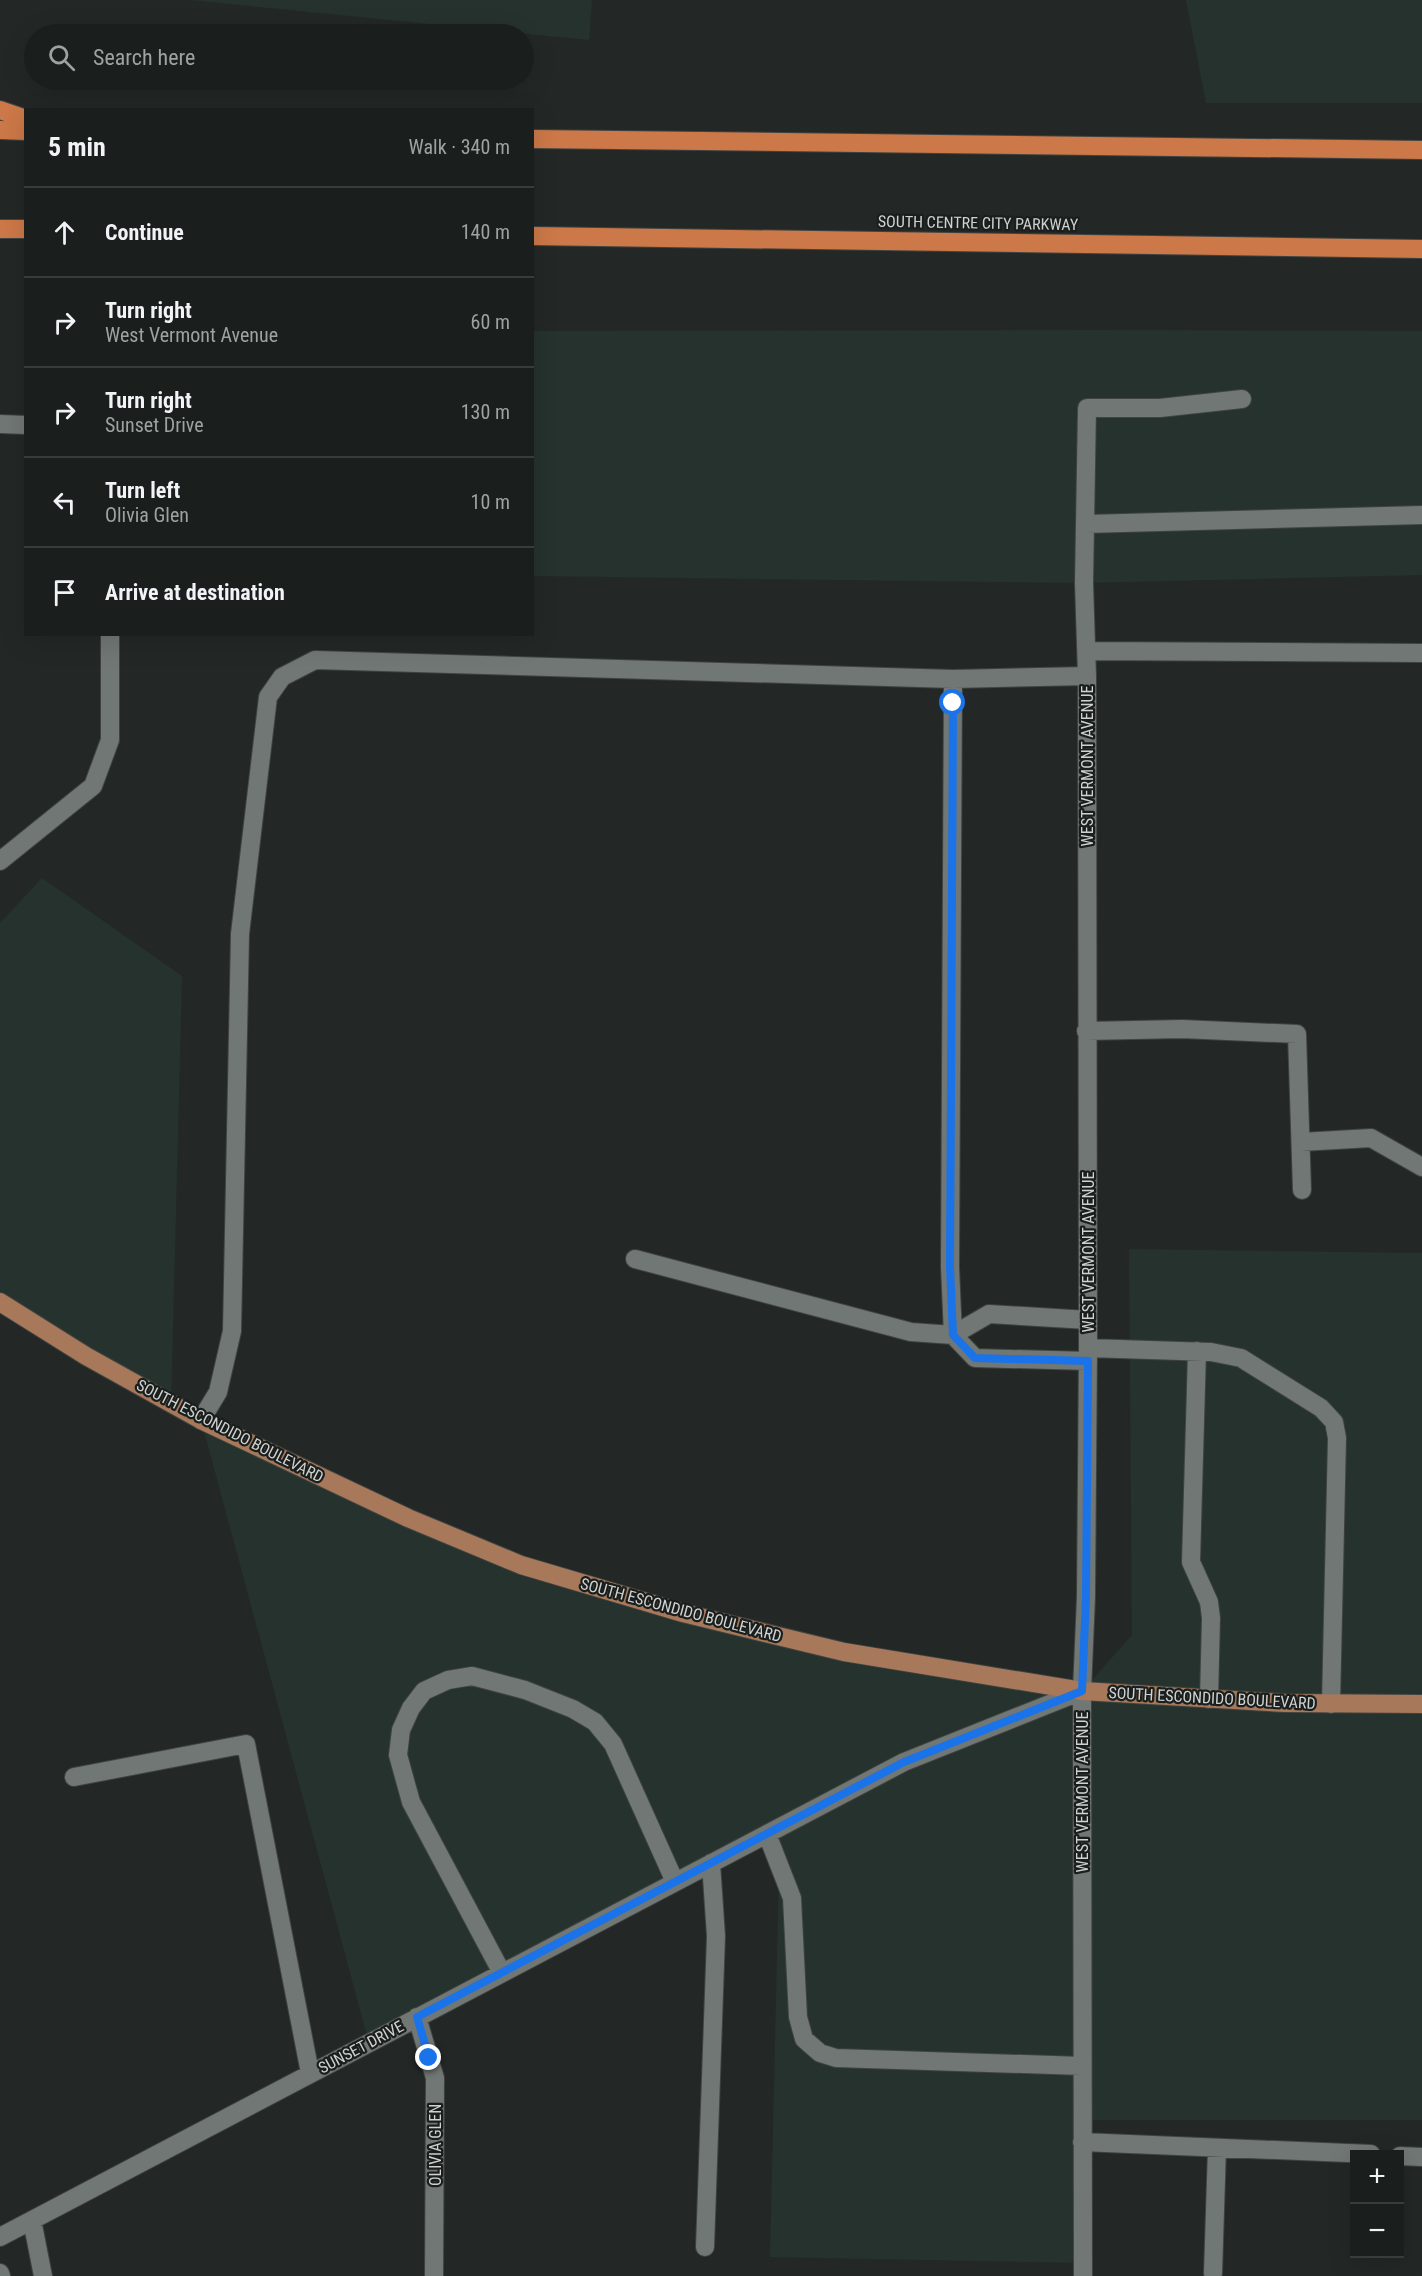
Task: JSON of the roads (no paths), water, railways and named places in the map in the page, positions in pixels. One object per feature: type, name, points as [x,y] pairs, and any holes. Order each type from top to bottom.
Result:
[{"type":"highway","points":[[0,111],[24,118]]},
{"type":"highway","points":[[0,130],[24,131]]},
{"type":"highway","points":[[534,139],[1422,150]]},
{"type":"highway","points":[[0,229],[24,229]]},
{"type":"highway","name":"SOUTH CENTRE CITY PARKWAY","points":[[534,236],[1422,249]]},
{"type":"main road","name":"SOUTH ESCONDIDO BOULEVARD","points":[[0,1302],[86,1356],[201,1420],[408,1518],[522,1565],[683,1613],[844,1652],[1082,1691],[1330,1704],[1422,1704]]},
{"type":"street","name":"WEST VERMONT AVENUE","points":[[1083,2276],[1082,1691],[1086,1597],[1088,1355],[1087,651],[1084,583],[1087,408],[1160,408],[1242,399]]},
{"type":"street","points":[[0,424],[24,425]]},
{"type":"street","points":[[1086,524],[1422,515]]},
{"type":"street","points":[[0,861],[93,786],[110,740],[110,636]]},
{"type":"street","points":[[1087,651],[1422,653]]},
{"type":"street","points":[[201,1420],[218,1392],[232,1331],[240,934],[268,697],[282,677],[315,660],[953,679],[1087,676]]},
{"type":"street","points":[[953,679],[950,1255],[953,1335],[975,1358],[1211,1352],[1241,1358],[1321,1408],[1334,1422],[1337,1438],[1330,1704]]},
{"type":"street","points":[[1086,1031],[1182,1029],[1297,1034],[1302,1190]]},
{"type":"street","points":[[1301,1142],[1371,1138],[1422,1167]]},
{"type":"street","points":[[635,1259],[911,1332],[953,1335],[989,1314],[1088,1320]]},
{"type":"street","points":[[1197,1352],[1191,1562],[1209,1602],[1211,1618],[1209,1699]]},
{"type":"street","points":[[502,1973],[411,1802],[398,1755],[401,1730],[411,1708],[424,1691],[447,1680],[472,1676],[525,1690],[573,1709],[595,1722],[613,1744],[675,1881]]},
{"type":"street","name":"SUNSET DRIVE","points":[[0,2237],[904,1762],[1082,1691]]},
{"type":"street","points":[[74,1777],[246,1744],[310,2073]]},
{"type":"street","points":[[767,1834],[792,1898],[798,2017],[804,2038],[819,2053],[836,2058],[1082,2066]]},
{"type":"street","points":[[705,2247],[717,1936],[711,1863]]},
{"type":"street","name":"OLIVIA GLEN","points":[[417,2017],[435,2078],[434,2276]]},
{"type":"street","points":[[1082,2142],[1350,2153]]},
{"type":"street","points":[[1213,2273],[1217,2148]]},
{"type":"street","points":[[1404,2156],[1422,2157]]},
{"type":"street","points":[[33,2220],[43,2276]]}]
